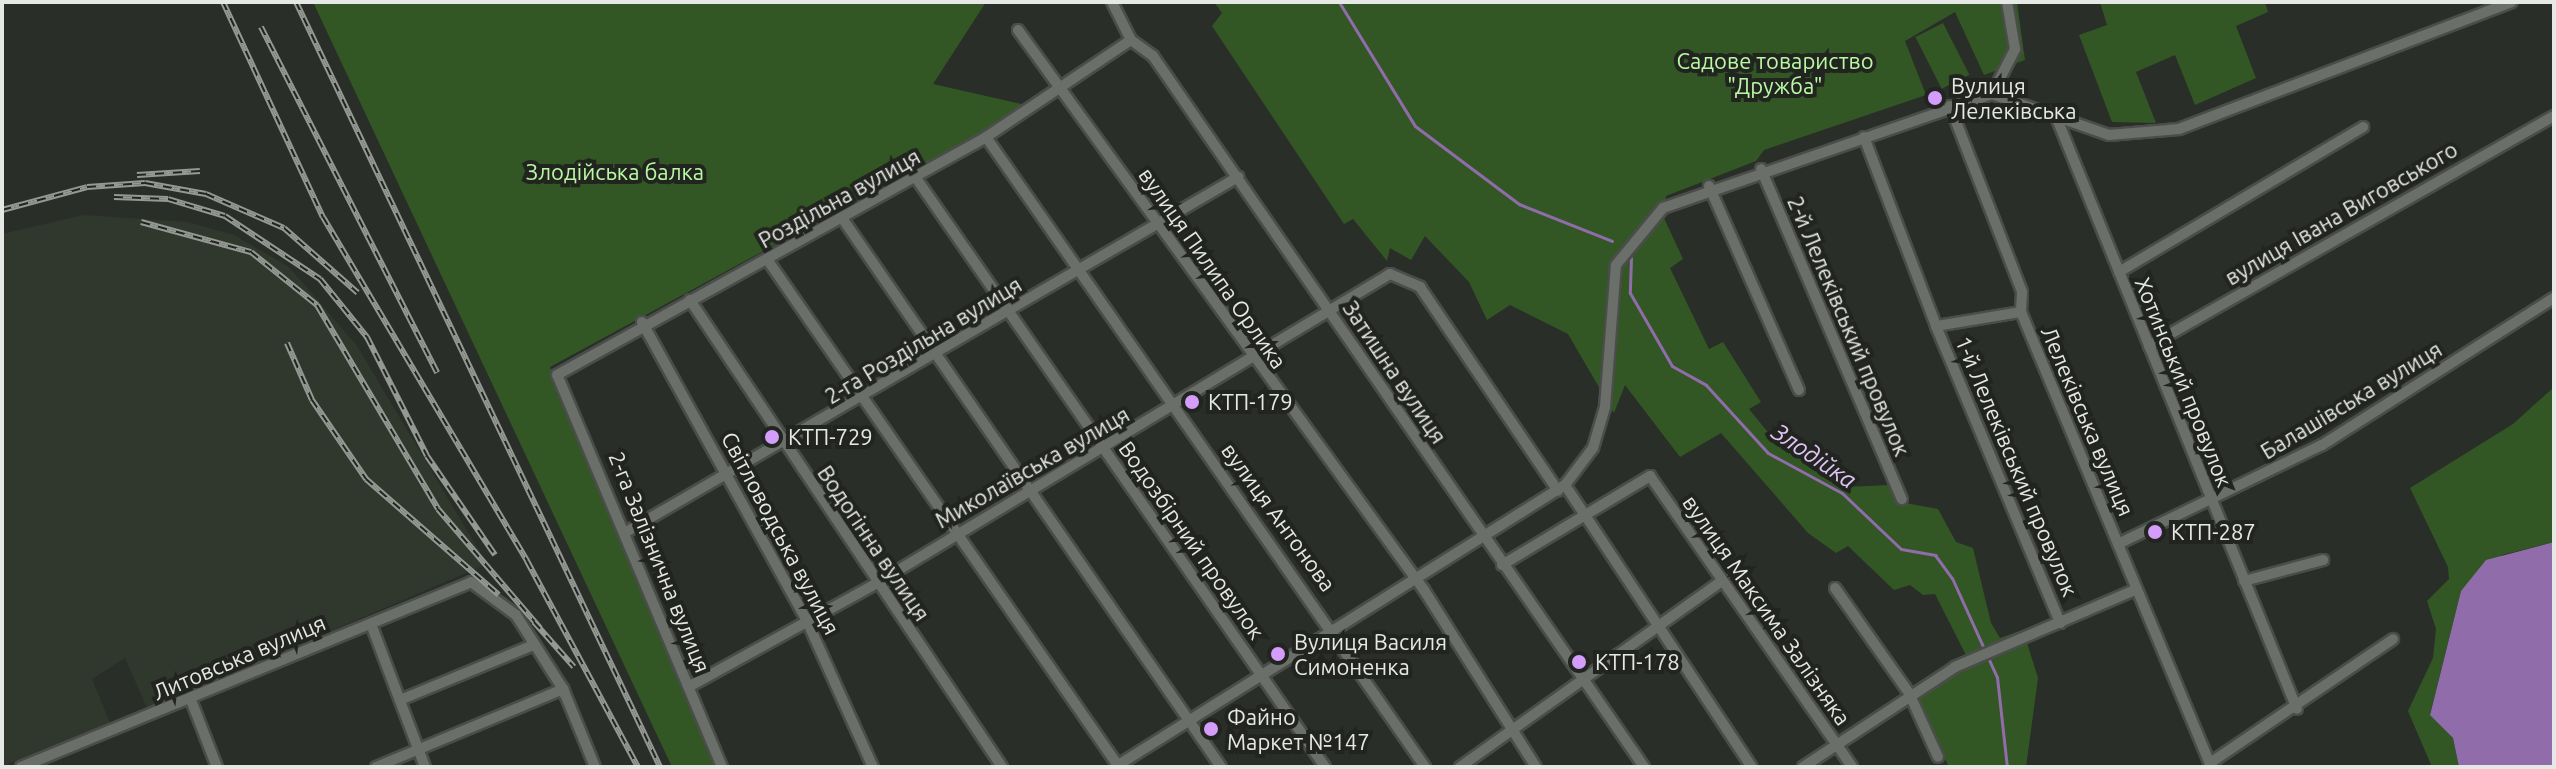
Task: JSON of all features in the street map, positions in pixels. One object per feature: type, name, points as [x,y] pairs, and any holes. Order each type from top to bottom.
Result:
[{"type":"street","name":"Затишна вулиця","points":[[1112,2],[1131,40],[1153,56],[1578,678],[1644,767]]},
{"type":"street","points":[[1992,94],[2015,49],[2007,2]]},
{"type":"street","points":[[769,262],[861,402],[1117,766],[1485,539],[1561,488],[1593,448],[1605,407],[1616,265],[1647,219],[1709,186],[1992,94],[2125,138],[2179,129],[2512,2]]},
{"type":"street","name":"вулиця Пилипа Орлика","points":[[1018,30],[1065,89],[1157,224],[1413,582],[1536,767]]},
{"type":"street","name":"Роздільна вулиця","points":[[557,375],[642,322],[769,262],[916,178],[1065,89],[1131,40]]},
{"type":"street","name":"Лелеківська вулиця","points":[[1950,106],[2022,292],[2021,312],[2211,765]]},
{"type":"street","name":"Хотинський провулок","points":[[2055,114],[2297,709]]},
{"type":"street","name":"вулиця Івана Виговського","points":[[2149,346],[2554,116]]},
{"type":"street","points":[[2119,272],[2363,127]]},
{"type":"street","name":"вулиця Антонова","points":[[986,137],[1335,629],[1425,767]]},
{"type":"street","points":[[1864,137],[1936,326]]},
{"type":"street","name":"2-й Лелеківський провулок","points":[[1761,169],[1902,499]]},
{"type":"street","name":"2-га Роздільна вулиця","points":[[626,532],[861,402],[1238,177]]},
{"type":"street","name":"Водозбірний провулок","points":[[916,178],[1325,767]]},
{"type":"street","points":[[1709,186],[1799,390]]},
{"type":"street","points":[[842,218],[938,355],[1027,491],[1221,767]]},
{"type":"street","name":"Миколаївська вулиця","points":[[690,686],[877,583],[1390,274],[1420,287],[1561,488]]},
{"type":"street","name":"Балашівська вулиця","points":[[2118,544],[2322,445],[2554,298]]},
{"type":"street","name":"Водогінна вулиця","points":[[690,300],[783,446],[1002,767]]},
{"type":"street","name":"Лелеківська вулиця","points":[[1936,326],[2021,312]]},
{"type":"street","name":"Світловодська вулиця","points":[[642,322],[807,621],[873,767]]},
{"type":"street","name":"1-й Лелеківський провулок","points":[[1936,326],[2060,623]]},
{"type":"street","name":"2-га Залізнична вулиця","points":[[557,375],[626,532],[722,767]]},
{"type":"street","name":"вулиця Максима Залізняка","points":[[1579,513],[1650,476],[1852,767]]},
{"type":"street","points":[[1561,488],[1752,767]]},
{"type":"street","points":[[1502,565],[1579,513]]},
{"type":"street","points":[[2244,581],[2323,560]]},
{"type":"street","points":[[1460,767],[1578,678],[1722,581]]},
{"type":"street","name":"Литовська вулиця","points":[[21,767],[191,700],[471,582],[516,615],[531,646]]},
{"type":"street","points":[[1835,588],[1909,693],[1938,757]]},
{"type":"street","points":[[1803,767],[1909,693],[1979,654],[2135,590]]},
{"type":"street","points":[[371,624],[425,767]]},
{"type":"street","points":[[2211,765],[2297,709],[2393,639]]},
{"type":"street","points":[[400,700],[531,646],[563,689],[595,767]]},
{"type":"street","points":[[376,767],[563,689]]},
{"type":"street","points":[[191,700],[217,767]]},
{"type":"shaded area","points":[[83,215],[187,222],[234,235],[289,267],[357,346],[487,564],[148,710],[125,658],[92,679],[110,723],[2,766],[2,234]]},
{"type":"shaded area","points":[[2554,542],[2554,767],[2459,767],[2453,738],[2430,715],[2461,591],[2486,560]]},
{"type":"green space","name":"Злодійська балка","points":[[313,2],[986,2],[933,84],[1030,106],[550,367],[717,767],[672,767]]},
{"type":"green space","name":"Садове товариство \"Дружба\"","points":[[1214,2],[2017,2],[2025,60],[1984,75],[1955,12],[1905,41],[1926,95],[1764,150],[1756,161],[1666,196],[1664,218],[1683,259],[1670,268],[1709,349],[1723,342],[1761,402],[1749,409],[1779,446],[1788,439],[1822,458],[1845,487],[1889,485],[1900,502],[1938,509],[1956,542],[1973,548],[1991,623],[2000,638],[2023,630],[2038,678],[2026,767],[1949,767],[1915,699],[1971,665],[1935,594],[1923,595],[1910,585],[1894,590],[1848,546],[1836,553],[1808,533],[1721,433],[1680,457],[1625,385],[1614,413],[1568,334],[1510,305],[1487,320],[1469,282],[1425,236],[1411,260],[1390,248],[1387,261],[1353,219],[1344,224],[1212,26],[1222,13]]},
{"type":"green space","points":[[2100,2],[2265,2],[2268,12],[2236,26],[2256,78],[2195,105],[2175,55],[2136,72],[2156,123],[2112,122],[2079,35],[2107,25]]},
{"type":"green space","points":[[1943,23],[1969,75],[1942,89],[1915,37]]},
{"type":"green space","points":[[2554,387],[2554,542],[2502,555],[2461,591],[2430,714],[2453,738],[2459,767],[2432,767],[2408,711],[2433,658],[2436,629],[2427,601],[2449,579],[2448,567],[2410,488],[2513,424]]},
{"type":"waterway","name":"Злодійка","points":[[1339,2],[1415,126],[1519,204],[1612,241]]},
{"type":"waterway","name":"Злодійка","points":[[1631,258],[1630,293],[1672,366],[1706,385],[1768,453],[1842,493],[1901,549],[1935,555],[1952,578],[1997,677],[2007,767]]},
{"type":"railway","points":[[223,2],[323,217],[527,561],[638,767]]},
{"type":"railway","points":[[296,2],[660,767]]},
{"type":"railway","points":[[261,27],[437,373]]},
{"type":"railway","points":[[137,175],[200,171]]},
{"type":"railway","points":[[2,210],[87,187],[145,183],[206,194],[284,228],[358,293]]},
{"type":"railway","points":[[114,197],[168,199],[225,216],[320,279],[367,337],[427,456],[495,555]]},
{"type":"railway","points":[[141,222],[251,252],[317,305],[438,509],[540,628]]},
{"type":"railway","points":[[287,343],[312,400],[366,479],[499,595]]},
{"type":"railway","points":[[534,622],[574,667]]},
{"type":"place","name":"Вулиця Лелеківська","points":[[1935,98]]},
{"type":"place","name":"КТП-179","points":[[1192,402]]},
{"type":"place","name":"КТП-729","points":[[772,437]]},
{"type":"place","name":"КТП-287","points":[[2155,532]]},
{"type":"place","name":"Вулиця Василя Симоненка","points":[[1278,654]]},
{"type":"place","name":"КТП-178","points":[[1579,662]]},
{"type":"place","name":"Файно Маркет №147","points":[[1211,729]]}]
